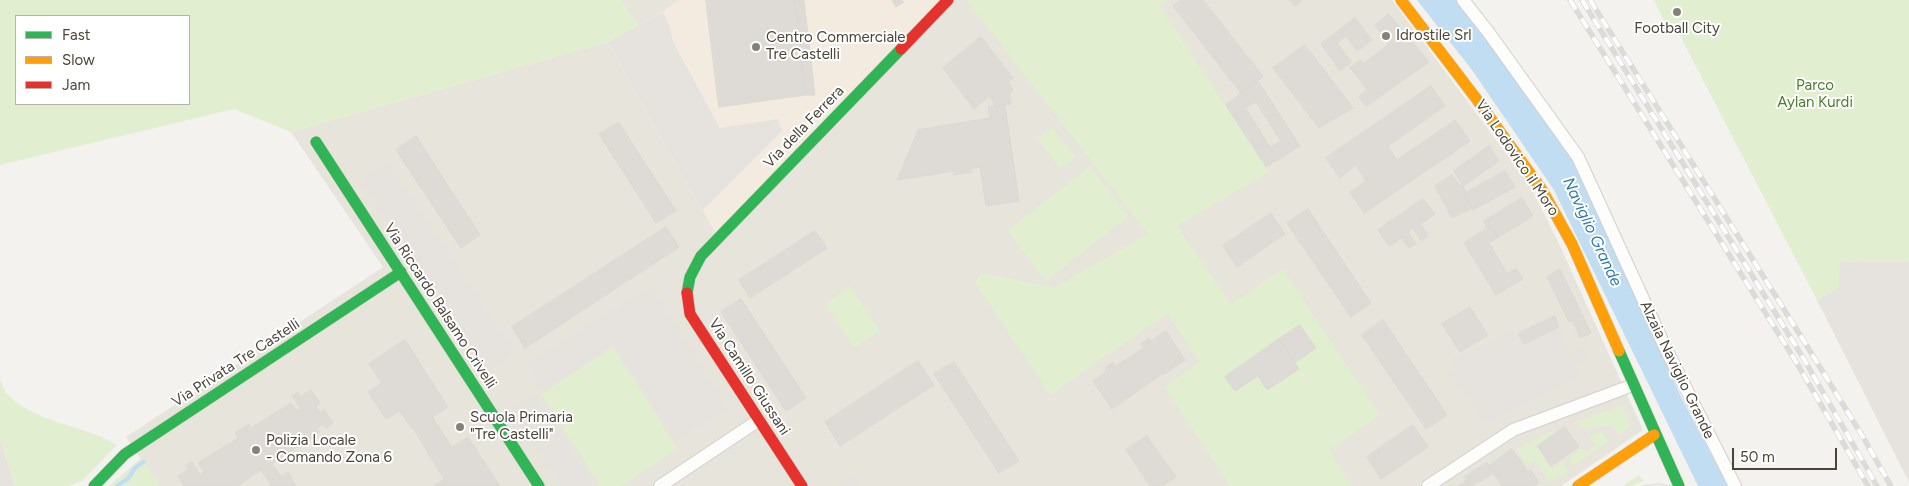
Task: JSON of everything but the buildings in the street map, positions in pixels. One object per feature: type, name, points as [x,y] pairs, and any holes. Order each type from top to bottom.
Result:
[{"type":"street","name":"Via della Ferrera","points":[[688,280],[701,256],[948,0]]},
{"type":"street","name":"Via Lodovico il Moro","points":[[1401,0],[1453,67],[1542,190],[1574,251],[1654,435],[1679,486]]},
{"type":"street","name":"Alzaia Naviglio Grande","points":[[1463,0],[1578,157],[1666,349],[1735,486]]},
{"type":"street","name":"Via Riccardo Balsamo Crivelli","points":[[316,142],[539,486]]},
{"type":"street","name":"Via Privata Tre Castelli","points":[[94,486],[125,454],[401,272]]},
{"type":"street","name":"Via Camillo Giussani","points":[[688,280],[686,291],[690,314],[802,486]]},
{"type":"street","points":[[1428,486],[1513,430],[1633,385]]},
{"type":"street","points":[[660,486],[759,420]]},
{"type":"street","points":[[1578,486],[1654,435]]},
{"type":"shaded area","points":[[621,0],[678,0],[663,12],[638,26]]},
{"type":"shaded area","points":[[678,0],[940,0],[716,234],[608,42],[663,12]]},
{"type":"shaded area","points":[[940,0],[1392,0],[1531,187],[1561,248],[1643,430],[1561,486],[159,486],[126,437],[383,267],[291,132],[608,42],[702,211]]},
{"type":"shaded area","points":[[663,12],[671,30],[672,40],[720,128],[778,119],[782,131],[702,211],[608,42]]},
{"type":"shaded area","points":[[387,163],[515,353],[489,371],[361,180]]},
{"type":"shaded area","points":[[1839,261],[1909,262],[1909,482],[1817,300],[1839,287]]},
{"type":"shaded area","points":[[651,286],[727,408],[676,441],[615,344],[541,390],[526,365]]},
{"type":"shaded area","points":[[1559,327],[1570,355],[1584,348],[1587,353],[1589,360],[1575,366],[1580,376],[1486,423],[1450,373],[1458,370],[1452,357],[1513,330],[1524,344]]},
{"type":"shaded area","points":[[535,394],[594,486],[562,486],[512,409]]},
{"type":"shaded area","points":[[0,440],[15,486],[0,486]]},
{"type":"shaded area","points":[[854,475],[861,486],[836,486]]},
{"type":"green space","points":[[0,0],[621,0],[638,26],[608,42],[291,132],[234,109],[0,165]]},
{"type":"green space","points":[[968,0],[1168,0],[1160,6],[1269,172],[1177,226],[1231,304],[1283,269],[1380,415],[1329,450],[1352,486],[1230,486],[1164,387],[1200,362],[1167,314],[1050,395],[975,283],[980,273],[1055,287],[1148,234]]},
{"type":"green space","name":"Parco Aylan Kurdi","points":[[1654,0],[1909,0],[1909,262],[1840,261],[1839,287],[1817,300],[1674,24],[1667,27]]},
{"type":"green space","points":[[1052,127],[1075,157],[1060,169],[1037,138]]},
{"type":"green space","points":[[1090,166],[1129,216],[1046,281],[1007,231]]},
{"type":"green space","points":[[850,286],[880,331],[854,348],[825,303]]},
{"type":"green space","points":[[613,347],[678,449],[621,486],[600,486],[541,394]]},
{"type":"green space","points":[[0,379],[6,393],[31,411],[45,418],[89,432],[117,445],[82,481],[68,486],[15,486],[0,440]]},
{"type":"green space","points":[[1622,405],[1631,426],[1619,435],[1612,426],[1581,428],[1578,421]]},
{"type":"green space","points":[[1554,430],[1555,432],[1536,446],[1552,469],[1563,461],[1568,470],[1549,483],[1535,460],[1527,465],[1516,449]]},
{"type":"green space","points":[[1602,432],[1609,441],[1573,466],[1568,459],[1582,448],[1586,453],[1595,445],[1588,436]]},
{"type":"green space","points":[[141,458],[159,486],[109,486]]},
{"type":"green space","points":[[1639,475],[1643,481],[1632,486],[1623,486]]},
{"type":"water","name":"Naviglio Grande","points":[[1417,0],[1456,0],[1484,35],[1572,160],[1682,399],[1728,486],[1698,486],[1554,190],[1472,70]]},
{"type":"waterway","points":[[129,477],[135,468],[143,462]]},
{"type":"waterway","points":[[117,486],[127,479]]},
{"type":"tram line","points":[[1642,486],[1659,484],[1672,486]]},
{"type":"railway","points":[[1570,0],[1798,365],[1868,486]]},
{"type":"railway","points":[[1582,0],[1805,361],[1877,486]]},
{"type":"railway","points":[[1590,0],[1802,338],[1891,486]]},
{"type":"traffic: fast","points":[[687,293],[690,277],[701,256],[901,49]]},
{"type":"traffic: fast","points":[[316,142],[539,486]]},
{"type":"traffic: fast","points":[[94,486],[125,454],[401,272]]},
{"type":"traffic: fast","points":[[1619,351],[1679,486]]},
{"type":"traffic: slow","points":[[1401,0],[1475,97],[1542,190],[1572,244],[1619,351]]},
{"type":"traffic: slow","points":[[1578,486],[1654,435]]},
{"type":"traffic: jam","points":[[901,49],[948,0]]},
{"type":"traffic: jam","points":[[687,293],[690,314],[802,486]]},
{"type":"place","name":"Football City","points":[[1677,12]]},
{"type":"place","name":"Idrostile Srl","points":[[1386,36]]},
{"type":"place","name":"Centro Commerciale Tre Castelli","points":[[756,47]]},
{"type":"place","name":"Scuola Primaria \"Tre Castelli\"","points":[[460,427]]},
{"type":"place","name":"Polizia Locale - Comando Zona 6","points":[[256,450]]}]
